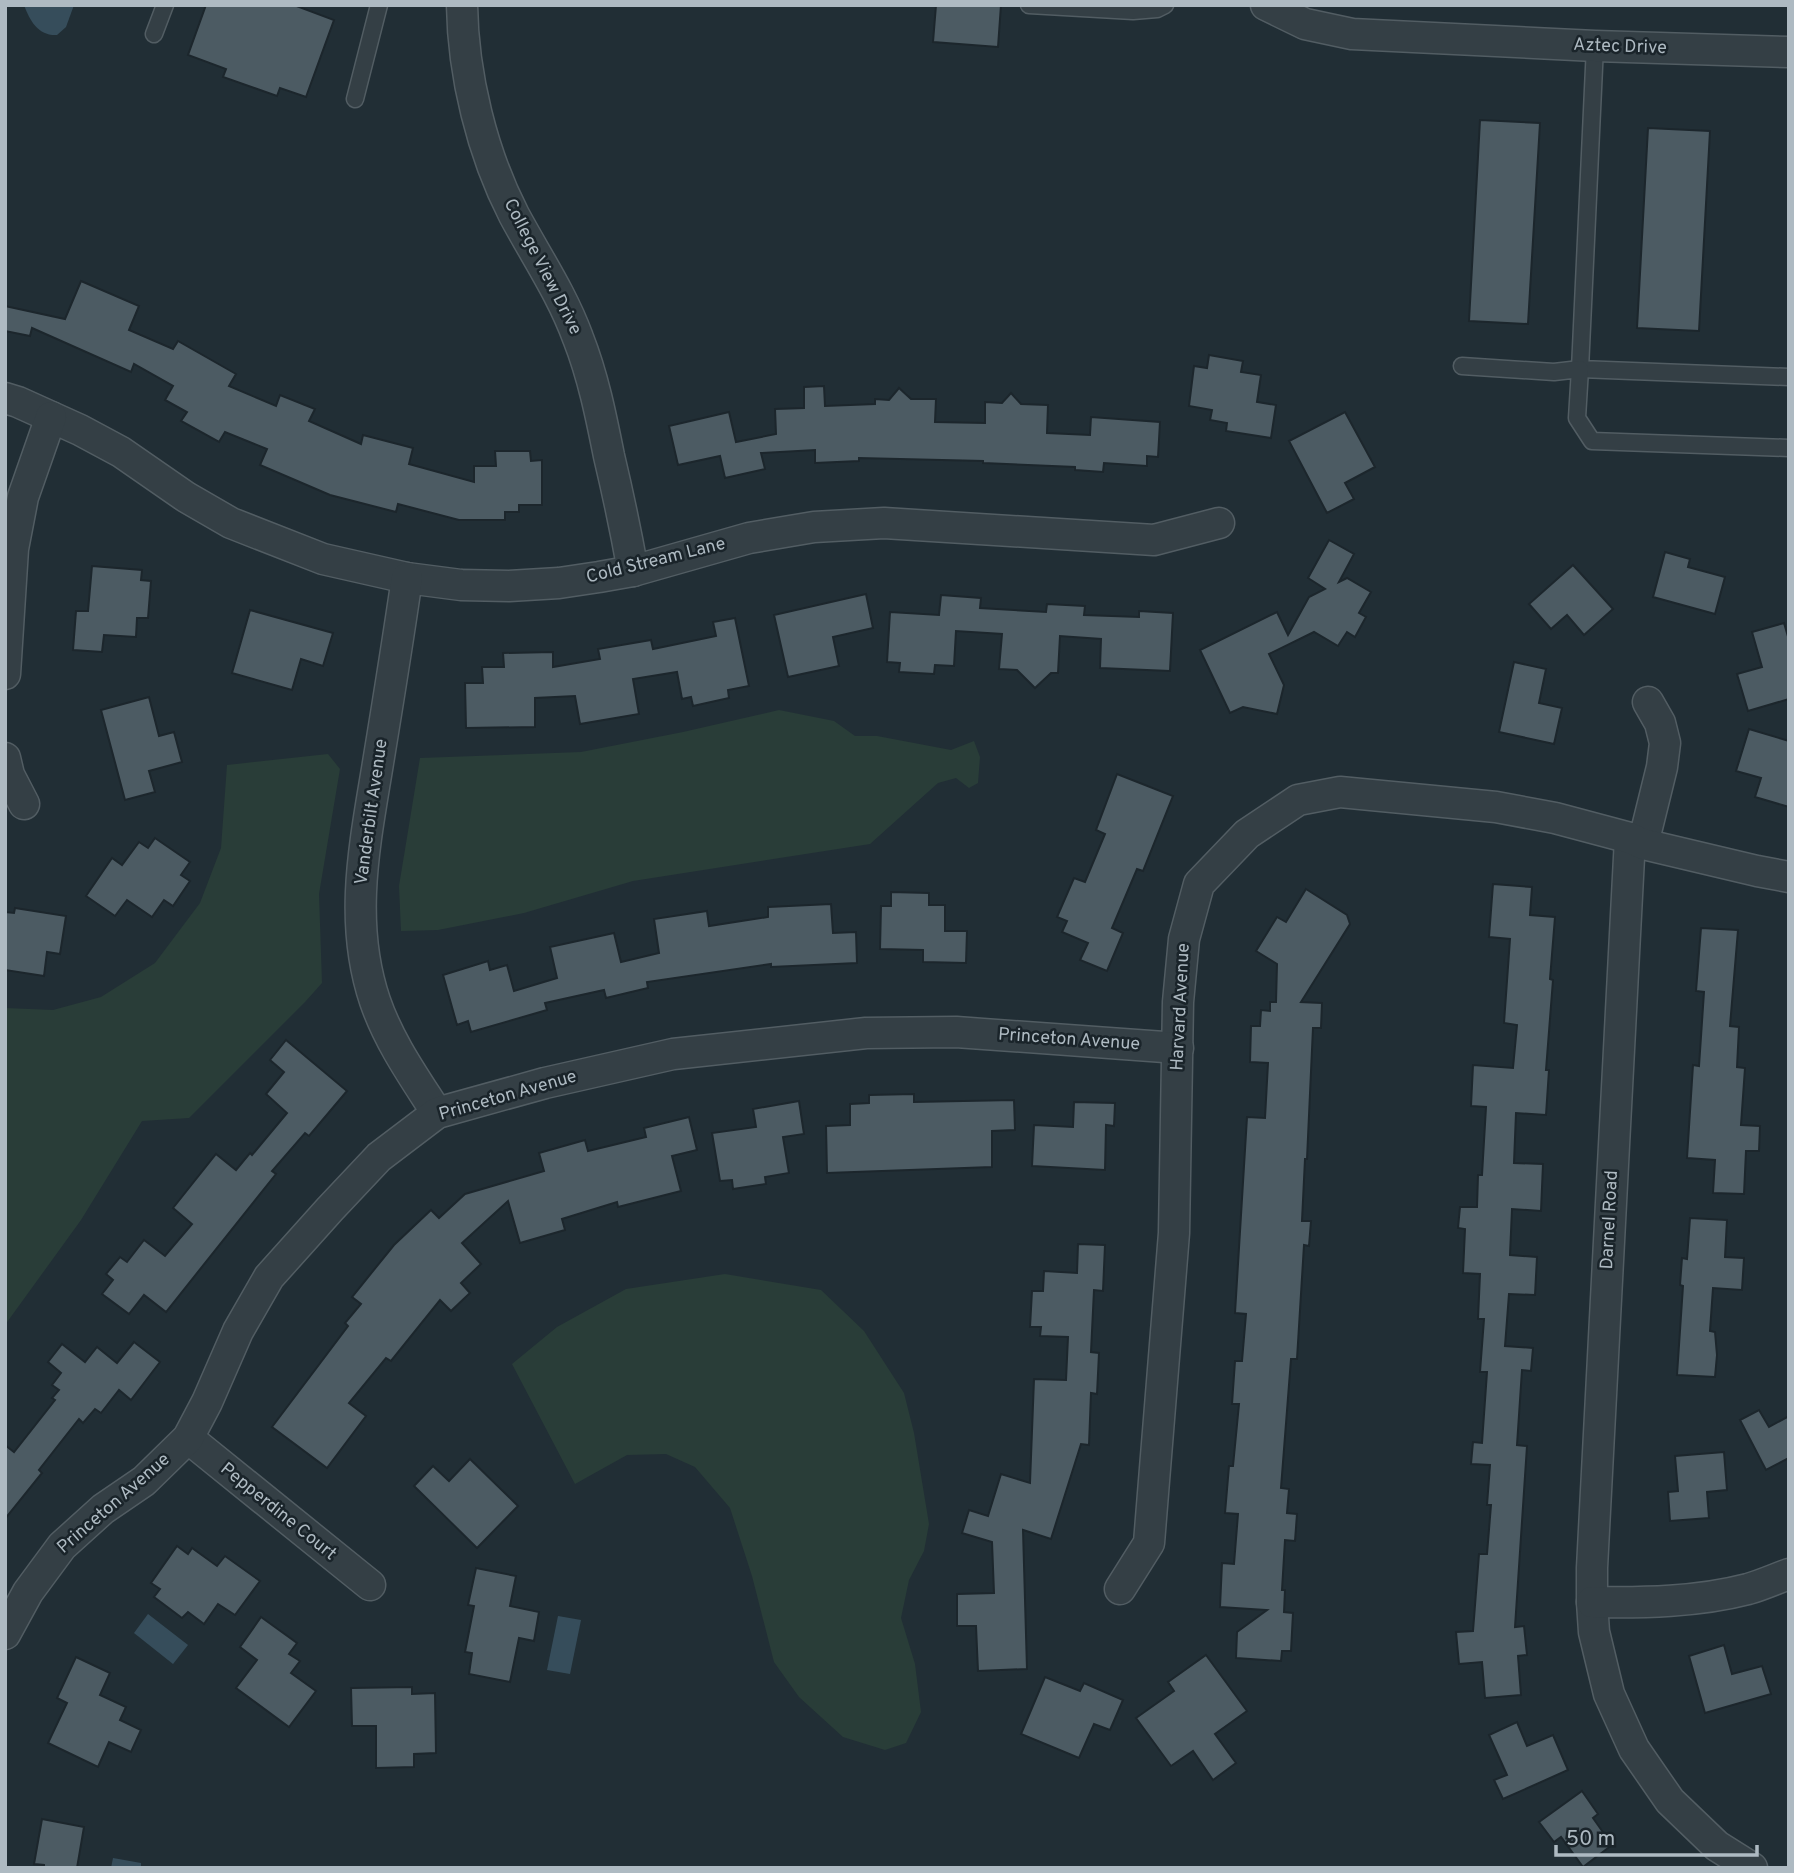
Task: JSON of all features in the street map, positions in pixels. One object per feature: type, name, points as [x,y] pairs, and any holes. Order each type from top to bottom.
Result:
[{"type":"street","name":"College View Drive","points":[[462,5],[474,107],[491,164],[514,215],[555,287],[578,337],[595,389],[633,571]]},
{"type":"street","name":"Aztec Drive","points":[[1266,5],[1305,23],[1352,34],[1789,52]]},
{"type":"street","name":"Cold Stream Lane","points":[[5,398],[51,416],[121,452],[186,497],[232,523],[323,559],[407,578],[461,584],[509,586],[559,583],[633,571],[750,538],[814,527],[884,523],[1154,540],[1219,523]]},
{"type":"street","points":[[5,674],[15,536],[23,497],[51,416]]},
{"type":"street","name":"Vanderbilt Avenue","points":[[407,578],[362,863],[360,912],[364,955],[375,1001],[394,1045],[437,1113]]},
{"type":"street","name":"Darnel Road","points":[[1648,702],[1660,723],[1665,743],[1662,767],[1636,841],[1592,1602],[1594,1632],[1609,1694],[1634,1749],[1670,1801],[1717,1846],[1752,1868]]},
{"type":"street","points":[[5,758],[9,775],[24,803]]},
{"type":"street","name":"Harvard Avenue","points":[[1120,1589],[1149,1543],[1174,1233],[1178,1002],[1184,939],[1199,884],[1247,834],[1298,800],[1340,792],[1472,804],[1555,818],[1636,841]]},
{"type":"street","points":[[1636,841],[1789,877]]},
{"type":"street","name":"Princeton Avenue","points":[[5,1634],[27,1592],[62,1546],[103,1510],[144,1481],[188,1438],[238,1331],[269,1277],[379,1157],[437,1113],[545,1083],[673,1055],[866,1033],[956,1032],[1178,1048]]},
{"type":"street","name":"Pepperdine Court","points":[[188,1438],[370,1585]]},
{"type":"street","points":[[1592,1602],[1688,1600],[1747,1589],[1789,1574]]},
{"type":"lane","points":[[154,34],[165,5]]},
{"type":"lane","points":[[355,99],[379,5]]},
{"type":"lane","points":[[1028,5],[1133,11],[1157,9],[1165,5]]},
{"type":"lane","points":[[1595,46],[1577,418],[1592,441],[1789,448]]},
{"type":"lane","points":[[1462,366],[1554,372],[1580,369],[1789,377]]},
{"type":"green space","points":[[779,710],[834,721],[855,736],[877,736],[951,750],[974,741],[980,757],[978,783],[969,788],[956,778],[938,783],[870,844],[633,881],[524,913],[438,930],[401,931],[399,886],[420,758],[581,752]]},
{"type":"green space","points":[[328,754],[340,769],[319,894],[322,983],[189,1118],[142,1121],[81,1220],[5,1325],[5,1008],[53,1010],[101,997],[155,963],[200,903],[221,848],[227,765]]},
{"type":"green space","points":[[725,1274],[821,1290],[864,1331],[904,1393],[914,1433],[929,1524],[924,1551],[909,1580],[901,1618],[915,1664],[921,1712],[906,1743],[885,1750],[843,1737],[799,1697],[774,1662],[752,1576],[730,1508],[695,1467],[666,1454],[627,1455],[575,1484],[512,1364],[557,1327],[626,1289]]},
{"type":"water","points":[[24,5],[74,5],[66,27],[57,35],[50,35],[32,22]]},
{"type":"water","points":[[148,1614],[188,1645],[173,1664],[134,1633]]},
{"type":"water","points":[[558,1616],[581,1620],[570,1674],[547,1670]]},
{"type":"water","points":[[113,1858],[141,1863],[141,1868],[111,1868]]},
{"type":"building","points":[[206,5],[294,5],[334,20],[306,97],[280,88],[277,96],[223,77],[226,69],[188,55]]},
{"type":"building","points":[[936,5],[1001,5],[998,47],[933,42]]},
{"type":"building","points":[[1480,120],[1540,123],[1528,324],[1469,321]]},
{"type":"building","points":[[1648,128],[1710,131],[1699,331],[1637,328]]},
{"type":"building","points":[[81,281],[139,306],[129,330],[173,349],[178,341],[236,374],[229,386],[276,406],[280,395],[315,409],[309,421],[361,444],[363,435],[413,448],[409,464],[474,482],[474,466],[496,466],[495,451],[530,451],[531,461],[542,460],[542,505],[519,505],[519,512],[505,512],[505,520],[459,520],[398,504],[396,512],[330,495],[260,465],[267,449],[225,432],[219,442],[181,421],[187,412],[165,400],[173,386],[134,364],[131,372],[32,328],[30,336],[5,331],[5,306],[65,319]]},
{"type":"building","points":[[1209,355],[1243,361],[1241,372],[1261,375],[1257,402],[1276,405],[1271,438],[1226,431],[1227,423],[1210,420],[1212,410],[1189,406],[1194,366],[1207,368]]},
{"type":"building","points":[[824,386],[825,406],[875,404],[875,399],[889,400],[899,388],[911,399],[936,399],[935,422],[985,423],[985,402],[1002,403],[1011,393],[1021,404],[1048,405],[1047,433],[1090,435],[1091,417],[1160,422],[1158,457],[1147,456],[1147,466],[1104,463],[1103,472],[1075,470],[1075,467],[983,461],[859,458],[859,461],[815,463],[815,450],[761,453],[765,469],[725,478],[720,456],[678,465],[669,426],[729,412],[736,442],[776,434],[775,409],[804,408],[804,387]]},
{"type":"building","points":[[1345,412],[1375,467],[1345,483],[1354,499],[1327,513],[1289,441]]},
{"type":"building","points":[[1329,540],[1354,554],[1339,582],[1347,578],[1371,592],[1359,613],[1366,617],[1355,637],[1347,632],[1338,646],[1314,632],[1269,654],[1284,685],[1277,714],[1243,707],[1230,713],[1200,650],[1277,612],[1288,635],[1309,597],[1325,589],[1308,578]]},
{"type":"building","points":[[1665,552],[1690,559],[1688,567],[1725,577],[1715,614],[1653,597]]},
{"type":"building","points":[[1573,565],[1613,609],[1584,635],[1567,615],[1551,629],[1529,604]]},
{"type":"building","points":[[92,566],[142,570],[141,580],[151,581],[148,618],[137,618],[136,637],[104,635],[102,652],[73,650],[76,611],[88,611]]},
{"type":"building","points":[[866,594],[873,628],[833,637],[839,666],[788,677],[774,615]]},
{"type":"building","points":[[941,595],[981,598],[980,608],[1046,612],[1047,604],[1085,606],[1084,615],[1139,617],[1139,611],[1173,613],[1170,671],[1100,668],[1101,639],[1060,636],[1058,673],[1051,673],[1035,688],[1017,670],[999,669],[1002,634],[956,631],[954,666],[935,665],[934,674],[899,672],[900,663],[887,662],[890,612],[939,615]]},
{"type":"building","points":[[250,610],[333,633],[323,666],[301,659],[292,690],[232,673]]},
{"type":"building","points":[[735,618],[749,686],[728,690],[729,698],[693,706],[691,697],[682,699],[677,672],[633,679],[639,714],[580,724],[575,696],[535,698],[535,727],[466,728],[465,683],[483,683],[482,667],[504,667],[503,653],[553,652],[553,667],[600,659],[598,649],[651,640],[653,649],[716,636],[713,622]]},
{"type":"building","points":[[1784,623],[1789,640],[1789,699],[1748,711],[1737,674],[1762,667],[1752,632]]},
{"type":"building","points":[[1514,662],[1546,669],[1539,703],[1562,708],[1554,744],[1499,732]]},
{"type":"building","points":[[149,697],[159,736],[174,732],[182,762],[149,771],[155,792],[125,800],[101,710]]},
{"type":"building","points":[[1749,729],[1789,741],[1789,807],[1755,797],[1761,778],[1736,771]]},
{"type":"building","points":[[1117,774],[1173,796],[1143,871],[1137,869],[1112,928],[1123,933],[1107,971],[1080,960],[1088,943],[1062,932],[1067,921],[1057,917],[1074,878],[1085,882],[1105,834],[1096,830]]},
{"type":"building","points":[[155,838],[190,862],[181,875],[190,881],[173,906],[164,900],[152,917],[127,900],[115,916],[86,896],[112,858],[122,865],[139,842],[148,848]]},
{"type":"building","points":[[1493,884],[1532,887],[1530,915],[1555,917],[1550,979],[1553,980],[1546,1070],[1549,1070],[1546,1115],[1516,1113],[1514,1163],[1543,1164],[1541,1211],[1512,1209],[1510,1255],[1537,1257],[1535,1295],[1509,1294],[1505,1346],[1533,1348],[1531,1371],[1522,1370],[1517,1445],[1527,1446],[1515,1627],[1524,1626],[1527,1655],[1518,1656],[1521,1695],[1485,1698],[1482,1662],[1459,1664],[1456,1632],[1473,1631],[1479,1554],[1487,1554],[1491,1505],[1487,1505],[1490,1465],[1471,1464],[1473,1442],[1482,1443],[1487,1372],[1480,1372],[1484,1319],[1478,1319],[1480,1274],[1463,1273],[1465,1229],[1458,1228],[1460,1207],[1477,1207],[1478,1175],[1482,1175],[1486,1107],[1471,1106],[1473,1065],[1513,1068],[1517,1025],[1504,1023],[1510,939],[1489,937]]},
{"type":"building","points":[[1306,889],[1347,915],[1350,924],[1301,1002],[1322,1003],[1321,1028],[1313,1028],[1305,1159],[1302,1221],[1311,1221],[1309,1246],[1304,1245],[1297,1359],[1291,1359],[1281,1488],[1289,1489],[1287,1513],[1297,1514],[1295,1541],[1285,1540],[1282,1590],[1285,1590],[1284,1612],[1293,1613],[1291,1651],[1282,1651],[1281,1661],[1236,1658],[1237,1632],[1267,1610],[1220,1607],[1222,1563],[1234,1564],[1238,1514],[1225,1513],[1239,1404],[1232,1404],[1235,1361],[1242,1361],[1246,1314],[1235,1313],[1247,1117],[1265,1118],[1268,1063],[1250,1062],[1251,1026],[1260,1026],[1261,1010],[1270,1011],[1270,1002],[1276,1002],[1277,964],[1256,951],[1277,917],[1286,922]]},
{"type":"building","points":[[891,892],[929,893],[929,905],[945,905],[945,931],[967,931],[966,963],[923,962],[923,950],[880,949],[881,906],[891,906]]},
{"type":"building","points":[[831,904],[833,933],[856,932],[857,963],[771,967],[771,964],[647,982],[648,988],[606,998],[604,990],[545,1003],[547,1010],[471,1032],[468,1021],[457,1025],[443,975],[488,961],[490,970],[507,965],[514,991],[557,978],[550,947],[614,933],[621,962],[659,953],[654,919],[707,911],[709,926],[768,917],[768,907]]},
{"type":"building","points":[[15,908],[66,916],[60,954],[47,952],[44,976],[5,970],[5,912],[14,913]]},
{"type":"building","points":[[1701,928],[1738,930],[1730,1026],[1739,1027],[1737,1067],[1745,1068],[1741,1125],[1760,1126],[1759,1151],[1746,1151],[1744,1194],[1713,1193],[1715,1160],[1687,1158],[1693,1065],[1699,1066],[1704,992],[1696,991]]},
{"type":"building","points":[[286,1040],[347,1091],[309,1136],[305,1133],[272,1171],[276,1174],[166,1312],[144,1295],[129,1314],[102,1294],[113,1280],[106,1274],[120,1257],[127,1262],[144,1240],[165,1256],[192,1224],[173,1208],[216,1154],[236,1170],[287,1113],[266,1094],[284,1072],[270,1060]]},
{"type":"building","points":[[914,1094],[914,1102],[1014,1100],[1015,1130],[992,1131],[992,1167],[827,1173],[826,1126],[850,1125],[850,1104],[869,1103],[869,1095]]},
{"type":"building","points":[[799,1101],[804,1134],[783,1137],[789,1173],[765,1177],[766,1184],[733,1189],[732,1180],[720,1181],[712,1133],[756,1127],[753,1109]]},
{"type":"building","points":[[1074,1102],[1115,1103],[1114,1126],[1106,1125],[1105,1170],[1032,1166],[1034,1125],[1073,1127]]},
{"type":"building","points":[[689,1117],[697,1150],[672,1156],[681,1191],[618,1207],[617,1202],[562,1219],[565,1230],[520,1243],[508,1201],[462,1243],[481,1264],[461,1283],[470,1293],[451,1311],[440,1300],[391,1361],[386,1358],[349,1403],[366,1416],[327,1468],[272,1427],[348,1326],[345,1323],[361,1304],[352,1297],[394,1245],[431,1210],[439,1218],[465,1194],[544,1171],[539,1153],[585,1140],[588,1151],[646,1137],[644,1128]]},
{"type":"building","points":[[1690,1218],[1727,1220],[1725,1257],[1744,1258],[1742,1290],[1713,1288],[1710,1331],[1715,1332],[1715,1377],[1677,1375],[1683,1286],[1680,1285],[1682,1258],[1687,1259]]},
{"type":"building","points":[[1078,1244],[1105,1245],[1103,1291],[1094,1290],[1091,1352],[1099,1353],[1097,1394],[1091,1393],[1089,1445],[1081,1444],[1051,1539],[1023,1530],[1027,1669],[978,1671],[976,1626],[957,1626],[957,1594],[994,1593],[992,1542],[962,1533],[969,1510],[988,1516],[1001,1474],[1030,1483],[1034,1379],[1066,1380],[1068,1337],[1040,1336],[1041,1327],[1030,1327],[1032,1291],[1043,1291],[1044,1271],[1077,1273]]},
{"type":"building","points":[[134,1342],[160,1362],[131,1400],[119,1390],[101,1413],[95,1409],[83,1423],[79,1419],[39,1470],[42,1473],[5,1519],[5,1445],[14,1452],[55,1400],[52,1398],[59,1390],[52,1385],[61,1373],[48,1362],[62,1344],[85,1362],[97,1347],[117,1363]]},
{"type":"building","points":[[1759,1410],[1769,1427],[1789,1416],[1789,1458],[1766,1470],[1740,1420]]},
{"type":"building","points":[[1724,1452],[1727,1490],[1707,1492],[1709,1518],[1670,1521],[1668,1492],[1678,1491],[1675,1456]]},
{"type":"building","points":[[470,1459],[518,1506],[477,1548],[414,1486],[433,1466],[449,1481]]},
{"type":"building","points":[[177,1546],[188,1554],[192,1548],[217,1566],[225,1556],[260,1581],[235,1615],[218,1604],[204,1624],[188,1612],[182,1618],[154,1597],[160,1589],[151,1583]]},
{"type":"building","points":[[476,1568],[516,1576],[510,1606],[539,1612],[534,1641],[519,1638],[510,1682],[469,1674],[472,1653],[465,1652],[474,1606],[468,1605]]},
{"type":"building","points":[[261,1617],[297,1643],[289,1654],[300,1661],[291,1673],[316,1691],[289,1727],[236,1688],[257,1660],[240,1647]]},
{"type":"building","points":[[1724,1645],[1732,1674],[1762,1666],[1771,1694],[1705,1713],[1689,1656]]},
{"type":"building","points":[[1206,1655],[1247,1711],[1215,1734],[1236,1763],[1213,1780],[1193,1751],[1171,1766],[1136,1718],[1174,1691],[1168,1682]]},
{"type":"building","points":[[76,1657],[110,1673],[100,1695],[126,1707],[120,1720],[141,1730],[131,1752],[109,1742],[98,1767],[48,1743],[67,1703],[57,1698]]},
{"type":"building","points":[[1045,1677],[1080,1691],[1084,1683],[1123,1700],[1110,1730],[1094,1724],[1079,1758],[1021,1734]]},
{"type":"building","points":[[412,1687],[412,1694],[435,1693],[436,1753],[414,1754],[414,1767],[376,1768],[376,1726],[352,1726],[351,1688]]},
{"type":"building","points":[[1517,1722],[1527,1746],[1553,1735],[1568,1770],[1503,1799],[1494,1780],[1507,1775],[1489,1735]]},
{"type":"building","points":[[1582,1791],[1598,1814],[1593,1818],[1612,1845],[1583,1867],[1561,1837],[1554,1842],[1539,1822]]},
{"type":"building","points":[[42,1819],[84,1827],[77,1868],[44,1868],[44,1865],[34,1864]]}]
